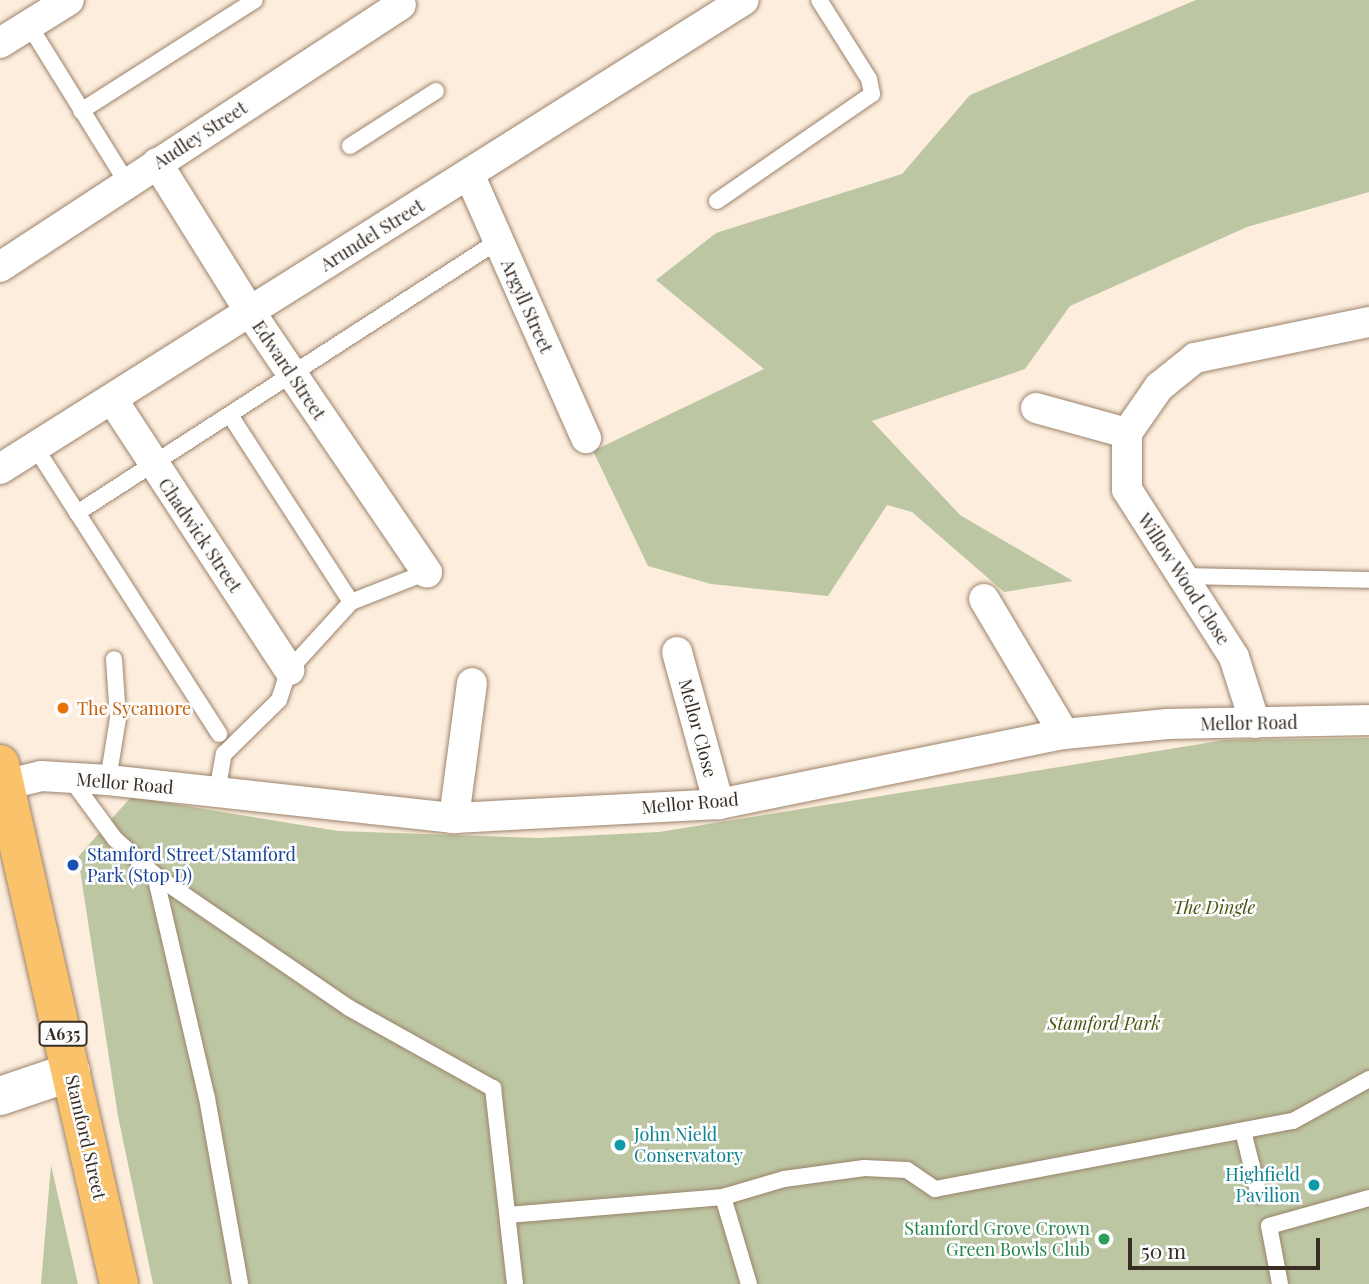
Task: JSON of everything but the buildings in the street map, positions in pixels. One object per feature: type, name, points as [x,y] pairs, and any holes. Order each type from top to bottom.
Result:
[{"type":"highway","name":"Stamford Street","points":[[2,778],[119,1284]]},
{"type":"main road","points":[[0,1096],[71,1072]]},
{"type":"street","points":[[0,43],[69,0]]},
{"type":"street","name":"Arundel Street","points":[[0,469],[744,0]]},
{"type":"street","name":"Audley Street","points":[[0,267],[401,5]]},
{"type":"street","name":"Edward Street","points":[[157,163],[250,312],[427,572]]},
{"type":"street","name":"Argyll Street","points":[[469,174],[586,438]]},
{"type":"street","points":[[1037,408],[1127,433],[1159,387],[1195,358],[1369,322]]},
{"type":"street","name":"Chadwick Street","points":[[111,400],[289,670]]},
{"type":"street","name":"Willow Wood Close","points":[[1127,433],[1127,490],[1234,657],[1255,723]]},
{"type":"street","points":[[984,599],[1064,734]]},
{"type":"street","name":"Mellor Close","points":[[677,652],[719,804]]},
{"type":"street","points":[[454,818],[472,683]]},
{"type":"street","name":"Mellor Road","points":[[2,778],[41,776],[108,780],[454,818],[719,804],[1064,734],[1168,724],[1369,720]]},
{"type":"lane","points":[[81,111],[255,0]]},
{"type":"lane","points":[[717,201],[872,94],[869,79],[819,0]]},
{"type":"lane","points":[[29,25],[127,183]]},
{"type":"lane","points":[[350,146],[436,91]]},
{"type":"lane","points":[[77,513],[498,241]]},
{"type":"lane","points":[[230,415],[351,603]]},
{"type":"lane","points":[[35,447],[219,734]]},
{"type":"lane","points":[[217,792],[223,754],[279,700],[289,670],[351,603],[427,572]]},
{"type":"lane","points":[[1180,576],[1369,580]]},
{"type":"lane","points":[[108,780],[118,718],[114,659]]},
{"type":"lane","points":[[70,778],[114,839],[155,875],[349,1008],[493,1088],[515,1284]]},
{"type":"lane","points":[[155,875],[207,1098],[240,1284]]},
{"type":"lane","points":[[508,1215],[723,1197],[784,1179],[864,1168],[907,1170],[935,1189],[1293,1121],[1369,1079]]},
{"type":"lane","points":[[1243,1131],[1259,1195]]},
{"type":"lane","points":[[723,1197],[750,1284]]},
{"type":"lane","points":[[1280,1284],[1269,1226],[1369,1198]]},
{"type":"green space","points":[[1196,0],[1369,0],[1369,192],[1247,227],[1070,306],[1025,369],[872,421],[960,515],[1073,581],[1004,592],[912,512],[887,505],[828,596],[711,584],[648,566],[593,451],[764,369],[656,280],[716,233],[902,174],[970,95]]},
{"type":"green space","name":"Stamford Park","points":[[1369,738],[1369,1284],[153,1284],[118,1116],[78,857],[131,797],[338,831],[539,838],[659,832],[1225,740]]},
{"type":"green space","points":[[51,1165],[78,1284],[41,1284]]},
{"type":"place","name":"The Sycamore","points":[[63,708]]},
{"type":"place","name":"Stamford Street/Stamford Park (Stop D)","points":[[73,865]]},
{"type":"place","name":"John Nield Conservatory","points":[[620,1145]]},
{"type":"place","name":"Highfield Pavilion","points":[[1314,1185]]},
{"type":"place","name":"Stamford Grove Crown Green Bowls Club","points":[[1104,1239]]},
{"type":"park label","name":"The Dingle","points":[[1214,907]]}]
